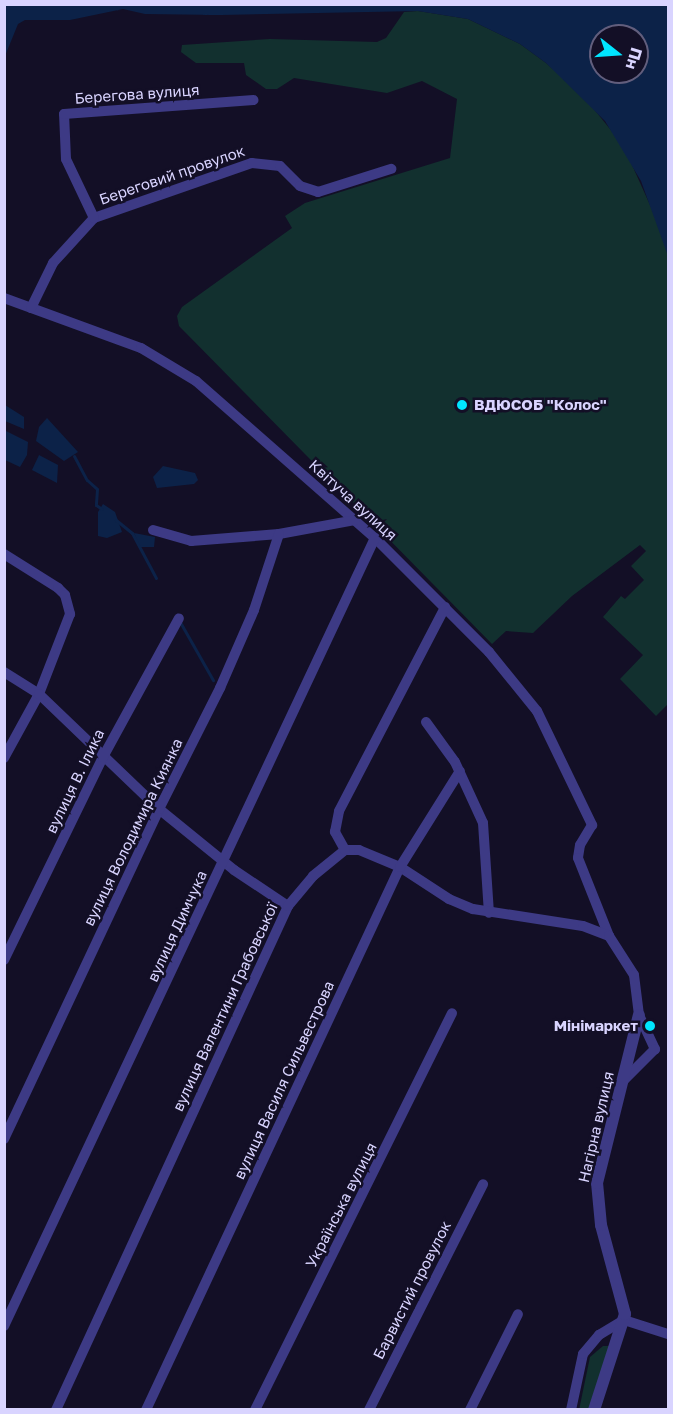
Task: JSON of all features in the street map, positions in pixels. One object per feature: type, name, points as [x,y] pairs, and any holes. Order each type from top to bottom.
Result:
[{"type":"street","name":"Берегова вулиця","points":[[93,218],[66,159],[64,114],[253,100]]},
{"type":"street","name":"Береговий провулок","points":[[93,218],[252,164],[279,166],[300,186],[318,192],[391,169]]},
{"type":"street","points":[[31,308],[53,263],[93,218]]},
{"type":"street","name":"Квітуча вулиця","points":[[4,298],[141,348],[196,381],[355,520],[445,607],[513,678],[537,711],[592,825]]},
{"type":"street","points":[[153,530],[191,541],[279,534],[355,520]]},
{"type":"street","name":"вулиця Володимира Киянка","points":[[4,1139],[159,809],[220,688],[254,610],[279,534]]},
{"type":"street","name":"вулиця Димчука","points":[[4,1326],[375,538]]},
{"type":"street","points":[[4,554],[58,588],[69,605],[70,614],[39,694],[4,758]]},
{"type":"street","points":[[445,607],[339,811],[335,832],[345,850],[360,850],[400,867],[449,899],[489,912],[583,926],[609,936]]},
{"type":"street","name":"вулиця В. Ілика","points":[[4,960],[103,757],[179,618]]},
{"type":"street","points":[[4,672],[39,694],[159,809],[224,861],[288,906]]},
{"type":"street","points":[[426,723],[460,771],[483,823],[489,912]]},
{"type":"street","name":"вулиця Василя Сильвестрова","points":[[146,1410],[400,867],[460,771]]},
{"type":"street","name":"Нагірна вулиця","points":[[592,825],[580,845],[578,858],[609,936],[634,975],[639,1015],[602,1155],[597,1205],[621,1287],[624,1320]]},
{"type":"street","name":"вулиця Валентини Грабовської","points":[[56,1410],[288,906],[313,876],[345,850]]},
{"type":"street","name":"Українська вулиця","points":[[255,1410],[452,1013]]},
{"type":"street","points":[[621,1083],[655,1049],[639,1015]]},
{"type":"street","name":"Барвистий провулок","points":[[369,1410],[483,1184]]},
{"type":"street","points":[[470,1410],[518,1314]]},
{"type":"street","points":[[624,1320],[669,1334]]},
{"type":"street","points":[[571,1410],[587,1347],[624,1320]]},
{"type":"street","points":[[594,1410],[624,1320]]},
{"type":"green space","name":"ВДЮСОБ \"Колос\"","points":[[418,11],[468,19],[520,44],[546,63],[584,97],[623,145],[664,236],[668,256],[668,704],[656,716],[620,679],[643,655],[603,617],[621,596],[625,599],[644,580],[631,566],[646,551],[640,545],[572,596],[533,633],[506,631],[492,644],[179,326],[177,316],[182,307],[292,228],[285,216],[305,203],[450,158],[457,99],[422,81],[387,93],[294,78],[277,89],[266,89],[246,75],[244,63],[196,63],[181,52],[182,45],[270,39],[377,42],[386,38],[404,12]]},
{"type":"green space","points":[[603,1346],[610,1346],[591,1409],[579,1410],[590,1357]]},
{"type":"water","points":[[5,4],[668,5],[668,256],[641,181],[605,121],[546,63],[520,44],[468,19],[418,11],[221,15],[145,14],[123,9],[70,20],[25,20],[18,24],[5,56]]},
{"type":"water","points":[[5,405],[24,417],[24,429],[5,421]]},
{"type":"water","points":[[47,418],[78,452],[64,461],[36,441],[39,427]]},
{"type":"water","points":[[4,430],[28,442],[27,455],[20,467],[5,460]]},
{"type":"water","points":[[39,455],[58,465],[57,483],[32,470]]},
{"type":"water","points":[[163,466],[195,473],[198,480],[194,484],[157,488],[153,477]]},
{"type":"water","points":[[103,504],[115,512],[122,532],[107,538],[98,536],[98,512]]},
{"type":"water","points":[[134,533],[155,537],[154,547],[140,547]]},
{"type":"waterway","points":[[74,456],[87,480],[97,489],[96,505],[102,509]]},
{"type":"waterway","points":[[116,520],[132,533],[156,578]]},
{"type":"waterway","points":[[180,622],[213,680]]},
{"type":"place","name":"ВДЮСОБ \"Колос\"","points":[[462,405]]},
{"type":"place","name":"Мінімаркет","points":[[650,1026]]}]
